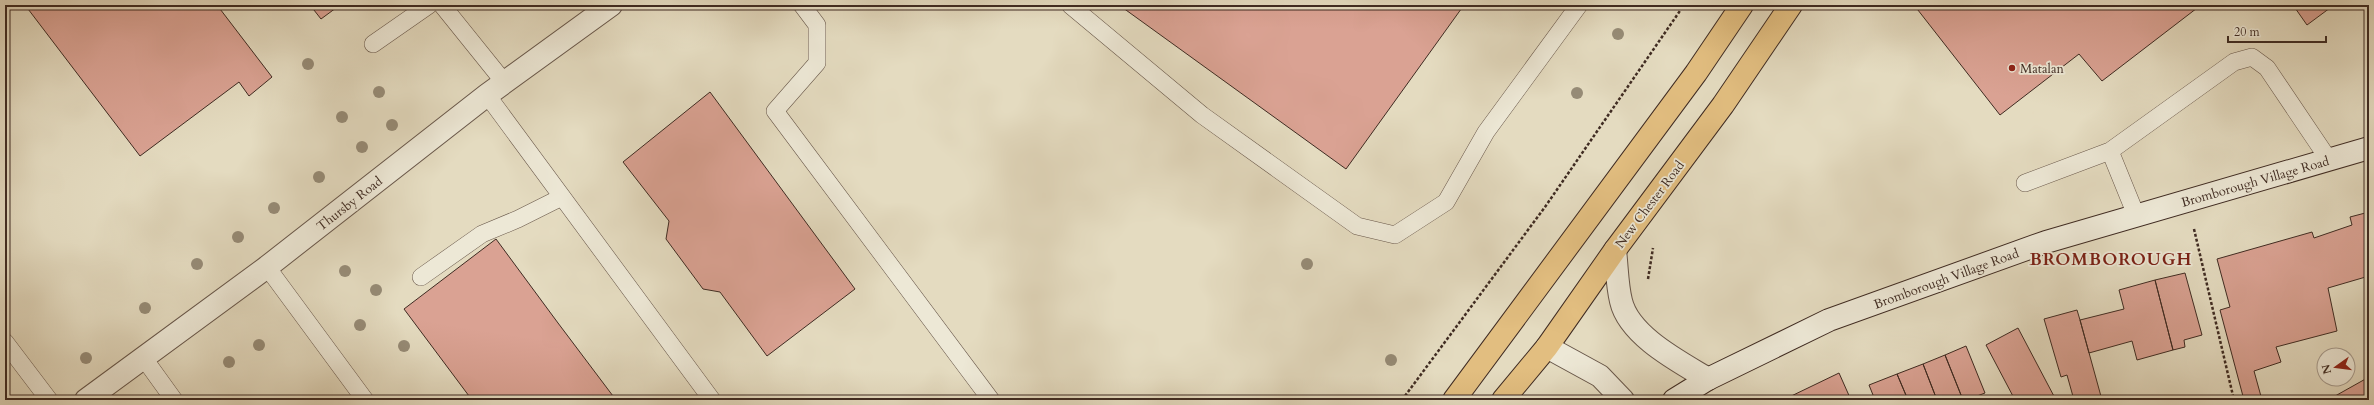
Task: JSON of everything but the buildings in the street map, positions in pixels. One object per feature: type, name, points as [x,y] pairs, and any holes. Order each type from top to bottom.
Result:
[{"type":"highway","points":[[1454,400],[1696,73],[1742,5]]},
{"type":"highway","name":"New Chester Road","points":[[1503,400],[1547,347],[1616,250],[1723,105],[1791,5]]},
{"type":"street","name":"Thursby Road","points":[[86,400],[267,267],[495,89],[611,5]]},
{"type":"street","name":"Bromborough Village Road","points":[[1674,400],[1708,379],[1829,320],[2046,242],[2369,148]]},
{"type":"street","points":[[1616,250],[1621,303],[1638,332],[1667,355],[1708,379]]},
{"type":"street","points":[[1547,347],[1600,376],[1623,400]]},
{"type":"lane","points":[[373,44],[429,5]]},
{"type":"lane","points":[[442,5],[562,197],[712,400]]},
{"type":"lane","points":[[802,5],[817,25],[817,63],[775,111],[991,400]]},
{"type":"lane","points":[[1070,5],[1202,115],[1357,226],[1395,235],[1446,202],[1486,132],[1579,5]]},
{"type":"lane","points":[[2024,183],[2110,151],[2234,62],[2252,57],[2266,68],[2329,160]]},
{"type":"lane","points":[[2110,151],[2136,215]]},
{"type":"lane","points":[[421,277],[482,234],[518,219],[562,197]]},
{"type":"lane","points":[[267,267],[365,400]]},
{"type":"lane","points":[[5,342],[49,400]]},
{"type":"lane","points":[[143,357],[174,400]]},
{"type":"path","points":[[1402,400],[1545,207],[1684,5]]},
{"type":"path","points":[[2188,200],[2234,400]]},
{"type":"path","points":[[1647,280],[1654,243]]},
{"type":"place","name":"Matalan","points":[[2012,68]]},
{"type":"district","name":"BROMBOROUGH","points":[[2111,259]]}]
